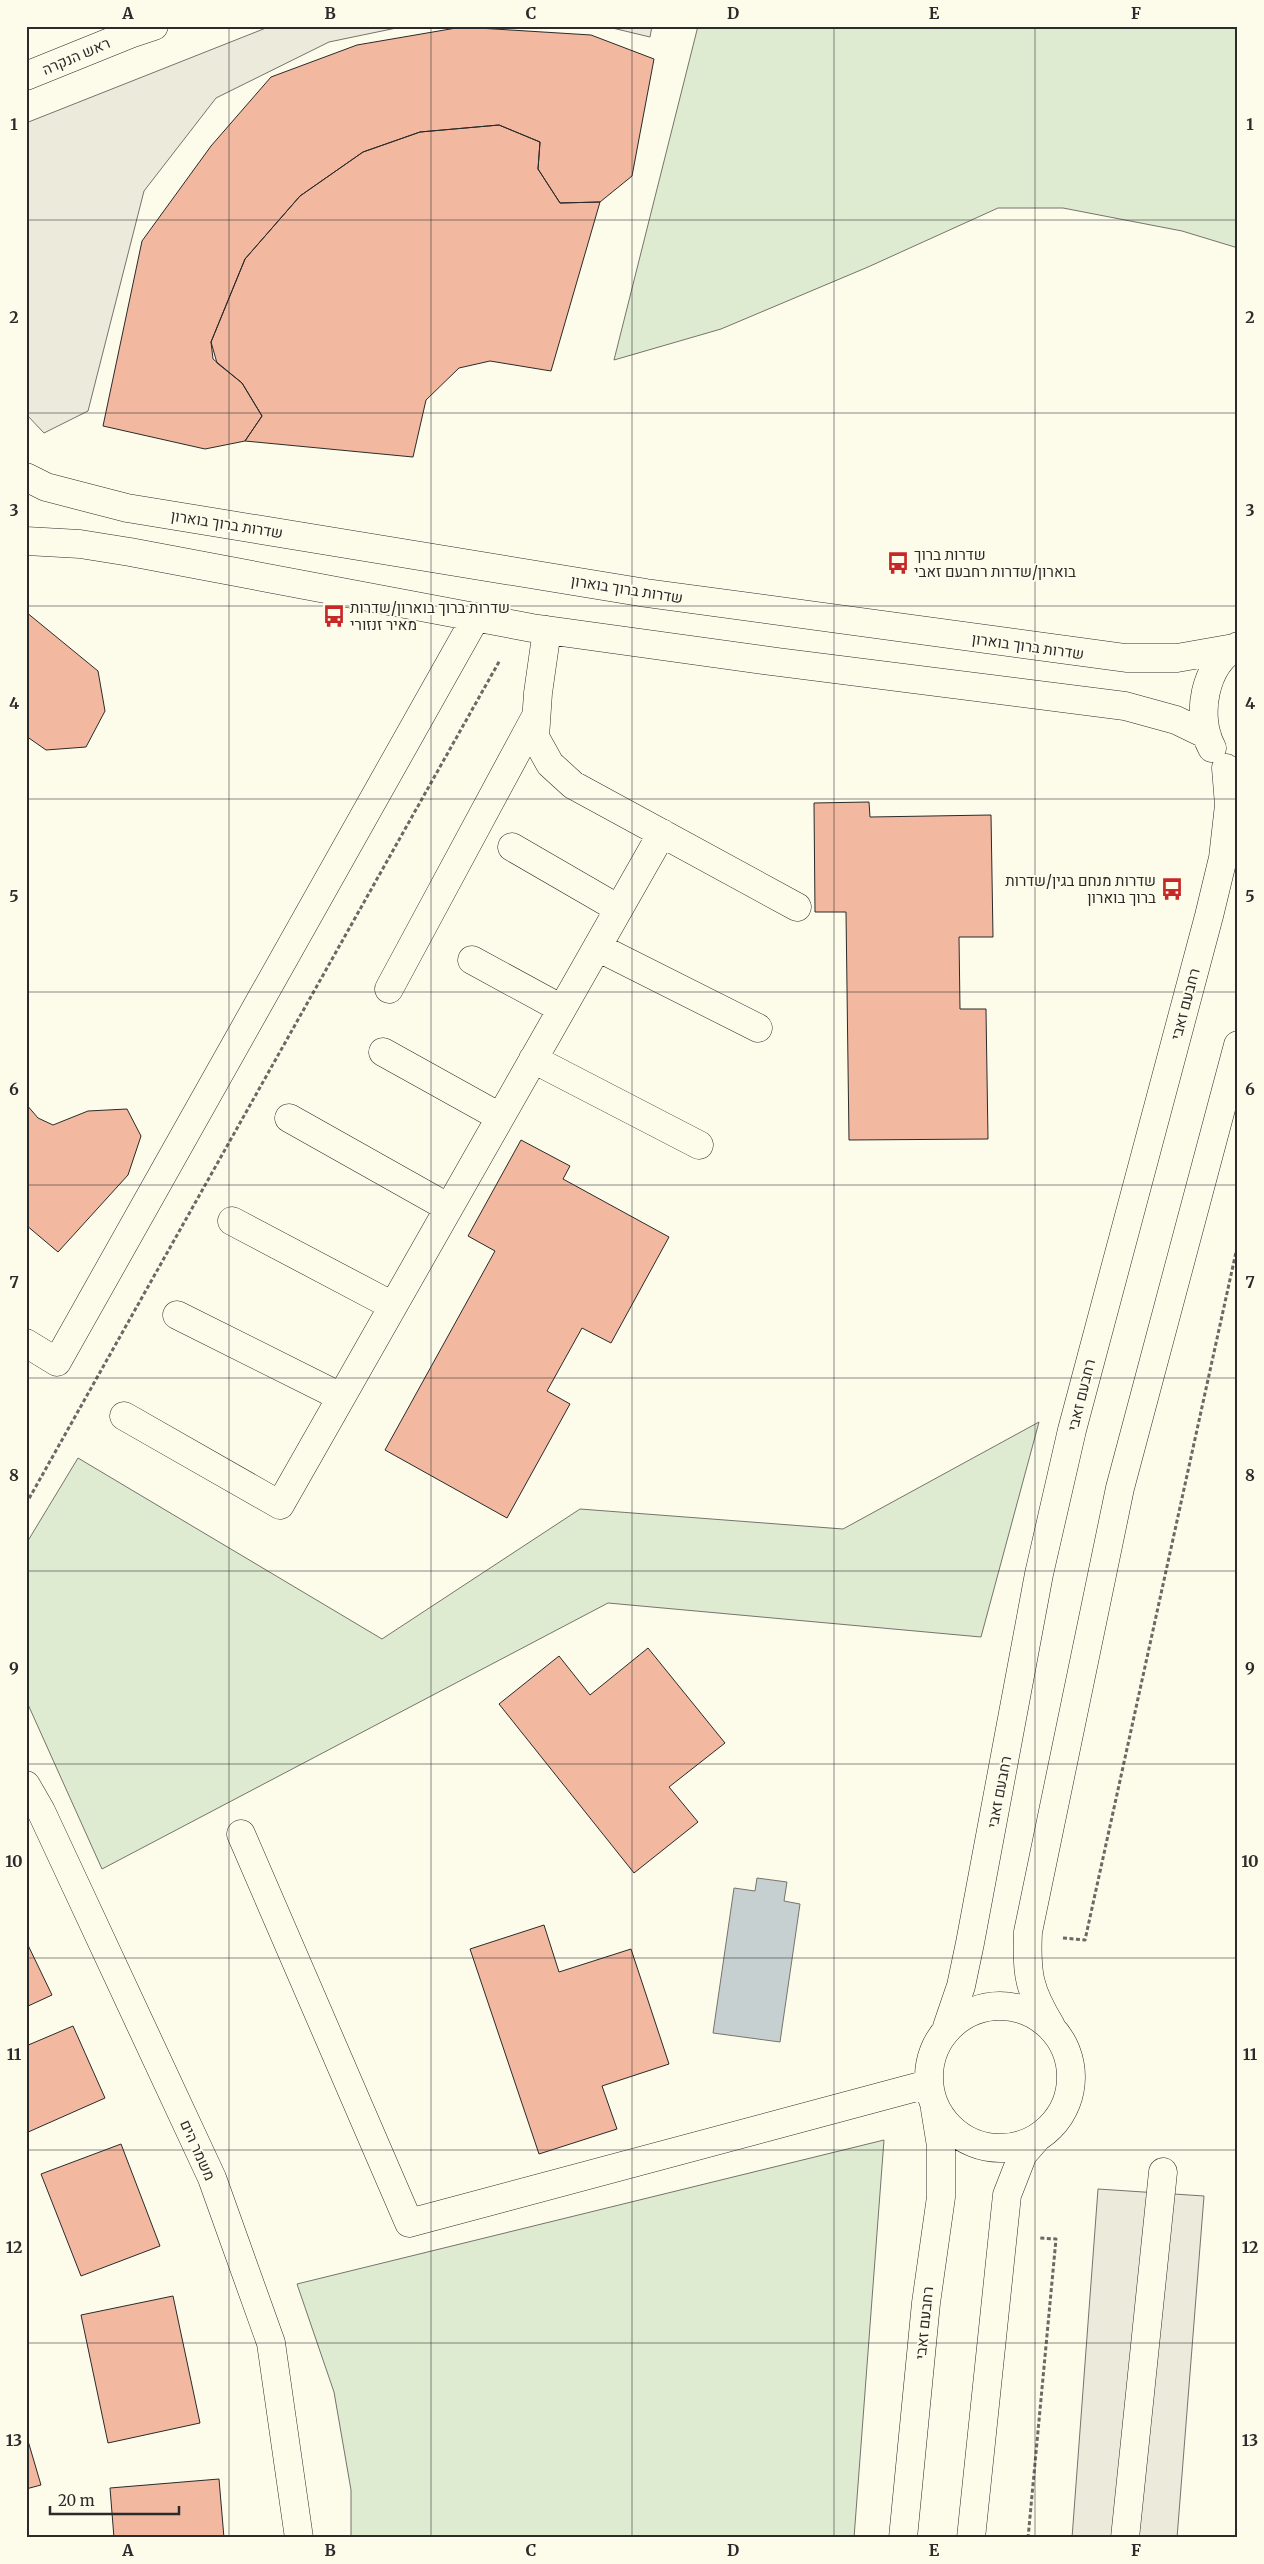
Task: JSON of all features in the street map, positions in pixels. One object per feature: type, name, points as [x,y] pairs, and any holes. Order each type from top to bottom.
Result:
[{"type":"street","name":"ראש הנקרה","points":[[26,76],[154,26]]},
{"type":"street","name":"שדרות ברוך בוארון","points":[[26,477],[46,487],[127,508],[646,593],[1126,658],[1177,658],[1236,647]]},
{"type":"street","points":[[26,541],[80,544],[130,552],[547,630],[778,662],[1125,706],[1176,720],[1207,735]]},
{"type":"street","points":[[26,1343],[57,1362],[476,617]]},
{"type":"street","points":[[547,630],[534,737],[550,764],[573,785],[797,907]]},
{"type":"street","points":[[1232,772],[1211,746],[1203,720],[1204,693],[1215,668],[1236,647]]},
{"type":"street","points":[[389,989],[536,716]]},
{"type":"street","name":"רחבעם זאבי","points":[[947,2027],[961,1986],[970,1943],[1039,1574],[1070,1440],[1220,868],[1232,772]]},
{"type":"street","points":[[124,1416],[280,1505],[662,833]]},
{"type":"street","points":[[512,847],[619,909]]},
{"type":"street","points":[[597,946],[758,1028]]},
{"type":"street","points":[[472,960],[562,1009]]},
{"type":"street","points":[[971,2538],[1001,2236],[1007,2195],[1023,2154],[1054,2124],[1065,2106],[1071,2085],[1068,2057],[1064,2043],[1051,2026],[1034,1997],[1027,1965],[1028,1932],[1120,1488],[1232,1089],[1238,1045]]},
{"type":"street","points":[[383,1052],[500,1117]]},
{"type":"street","points":[[533,1059],[698,1145]]},
{"type":"street","points":[[289,1118],[449,1208]]},
{"type":"street","points":[[232,1221],[394,1306]]},
{"type":"street","points":[[177,1315],[341,1397]]},
{"type":"street","name":"משמר הים","points":[[26,1785],[34,1815],[212,2178],[271,2343],[299,2538]]},
{"type":"street","points":[[241,1834],[409,2224],[931,2096]]},
{"type":"street","points":[[1038,2138],[1015,2147],[992,2148],[968,2141],[948,2128],[931,2096],[928,2064],[935,2044],[947,2027],[962,2016],[979,2008],[999,2005],[1018,2007],[1035,2014],[1051,2026]]},
{"type":"street","name":"רחבעם זאבי","points":[[902,2538],[926,2303],[941,2197],[941,2146],[931,2096]]},
{"type":"street","points":[[1125,2538],[1163,2172]]},
{"type":"path","points":[[26,1504],[520,625]]},
{"type":"path","points":[[1056,1938],[1085,1940],[1238,1243]]},
{"type":"path","points":[[1001,2236],[1056,2239],[1028,2538]]},
{"type":"green space","points":[[698,26],[1238,26],[1238,248],[1182,231],[1063,208],[998,208],[868,267],[721,329],[614,360]]},
{"type":"green space","points":[[1039,1422],[981,1637],[608,1603],[102,1869],[26,1700],[26,1544],[78,1458],[382,1639],[580,1509],[843,1529]]},
{"type":"green space","points":[[884,2140],[854,2538],[351,2538],[351,2490],[334,2392],[297,2284]]},
{"type":"shaded area","points":[[271,26],[406,26],[329,42],[216,98],[144,191],[88,411],[44,433],[26,414],[26,123]]},
{"type":"shaded area","points":[[604,26],[652,26],[650,37]]},
{"type":"shaded area","points":[[757,1878],[787,1882],[784,1901],[800,1904],[780,2042],[713,2033],[734,1888],[755,1891]]},
{"type":"shaded area","points":[[1098,2189],[1204,2196],[1177,2538],[1072,2538]]},
{"type":"building","points":[[462,27],[591,35],[654,59],[632,176],[600,202],[560,203],[538,169],[540,142],[499,125],[420,132],[363,152],[300,196],[245,259],[211,342],[213,359],[242,383],[262,416],[245,441],[205,449],[103,426],[142,241],[211,146],[271,77],[357,45]]},
{"type":"building","points":[[499,125],[540,142],[538,169],[560,203],[600,202],[551,371],[490,361],[459,368],[426,400],[413,457],[245,441],[262,416],[242,383],[217,363],[211,342],[245,259],[300,196],[363,152],[420,132]]},
{"type":"building","points":[[26,612],[98,671],[105,711],[86,747],[46,750],[26,736]]},
{"type":"building","points":[[869,802],[870,817],[991,815],[993,937],[959,937],[960,1009],[986,1009],[988,1139],[849,1140],[846,912],[815,912],[814,803]]},
{"type":"building","points":[[26,1104],[38,1118],[53,1125],[88,1111],[127,1109],[141,1136],[128,1175],[58,1252],[26,1225]]},
{"type":"building","points":[[521,1140],[570,1166],[563,1179],[669,1237],[611,1343],[582,1328],[547,1391],[570,1404],[507,1518],[385,1450],[495,1251],[468,1236]]},
{"type":"building","points":[[648,1648],[725,1743],[669,1787],[698,1822],[634,1873],[499,1704],[559,1656],[590,1695]]},
{"type":"building","points":[[544,1925],[559,1972],[631,1949],[669,2064],[602,2086],[617,2129],[539,2154],[470,1949]]},
{"type":"building","points":[[26,1941],[52,1995],[26,2007]]},
{"type":"building","points":[[73,2026],[105,2098],[26,2133],[26,2046]]},
{"type":"building","points":[[121,2144],[160,2246],[81,2276],[41,2174]]},
{"type":"building","points":[[173,2296],[200,2423],[108,2443],[81,2315]]},
{"type":"building","points":[[26,2434],[41,2485],[26,2489]]},
{"type":"building","points":[[219,2479],[224,2538],[114,2538],[110,2488]]},
{"type":"place","name":"שדרות ברוך בוארון/שדרות רחבעם זאבי","points":[[898,563]]},
{"type":"place","name":"שדרות ברוך בוארון/שדרות מאיר זנזורי","points":[[334,616]]},
{"type":"place","name":"שדרות מנחם בגין/שדרות ברוך בוארון","points":[[1172,889]]}]
